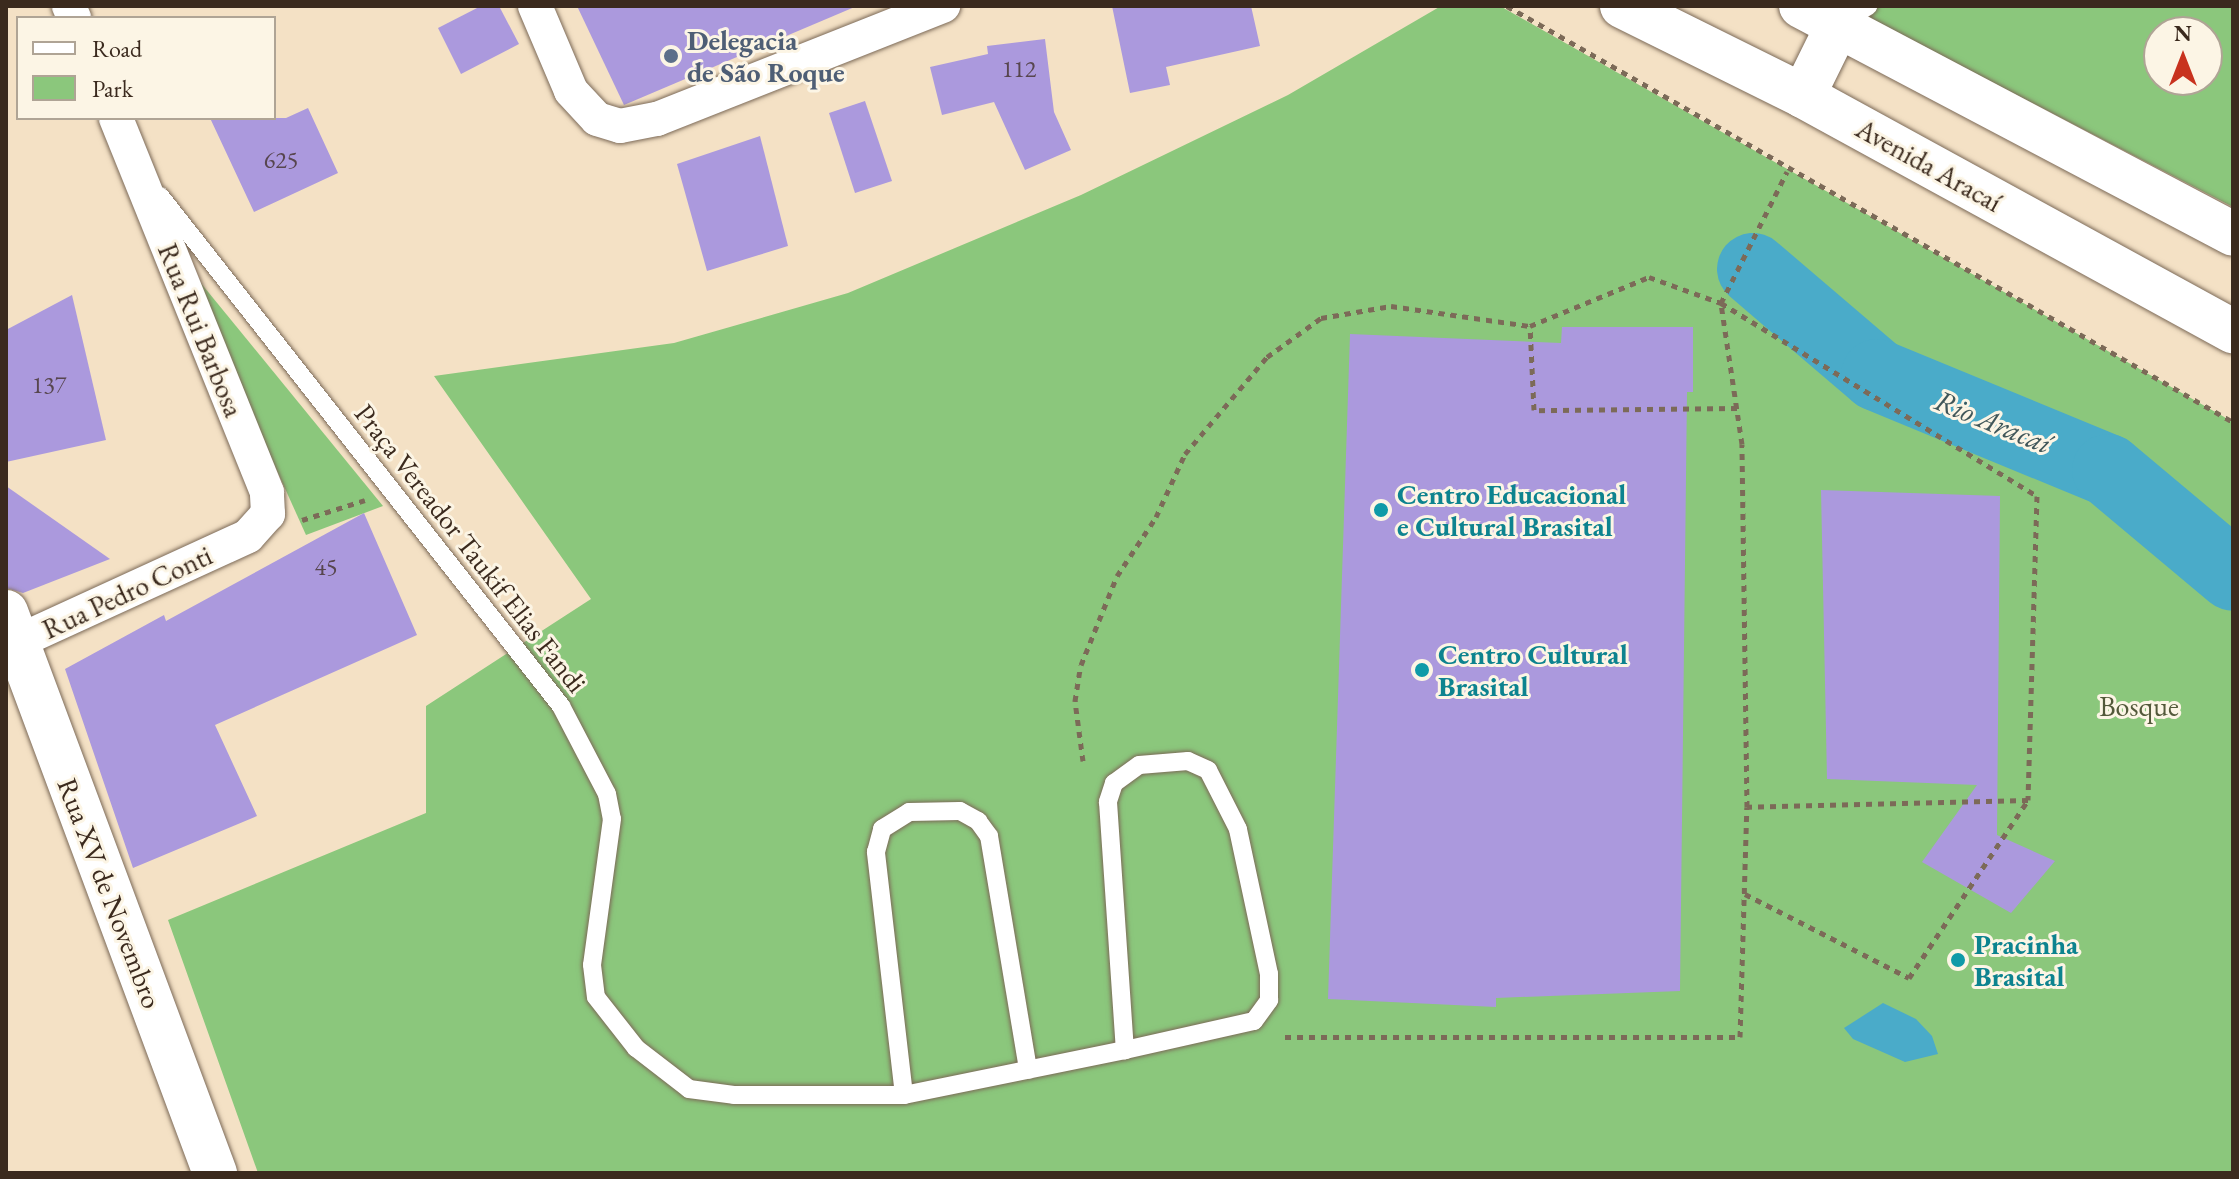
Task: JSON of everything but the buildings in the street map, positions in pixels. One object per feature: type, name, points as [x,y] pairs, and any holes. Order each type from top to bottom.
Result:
[{"type":"main road","name":"Avenida Aracaí","points":[[1622,6],[1803,96],[2233,331]]},
{"type":"main road","points":[[1803,96],[1836,12],[2233,234]]},
{"type":"main road","name":"Rua XV de Novembro","points":[[9,634],[215,1173]]},
{"type":"street","points":[[535,6],[571,91],[597,119],[620,126],[657,119],[943,6]]},
{"type":"street","name":"Rua Rui Barbosa","points":[[117,120],[267,492],[268,514],[248,536]]},
{"type":"street","name":"Rua Pedro Conti","points":[[9,634],[248,536]]},
{"type":"lane","name":"Praça Vereador Taukif Elias Fandi","points":[[131,154],[193,243],[561,706],[607,794],[611,835],[592,965],[596,997],[636,1048],[689,1089],[734,1095],[904,1095]]},
{"type":"lane","points":[[1028,1070],[989,836],[978,821],[960,811],[909,812],[882,829],[876,852],[904,1095],[1028,1070],[1125,1050],[1254,1021],[1269,1000],[1238,829],[1208,770],[1188,761],[1139,765],[1114,783],[1108,802],[1125,1050]]},
{"type":"path","points":[[1507,6],[2233,422]]},
{"type":"path","points":[[1285,1037],[1740,1037],[1747,807],[1742,444],[1721,303],[1787,172]]},
{"type":"path","points":[[1083,761],[1075,701],[1081,665],[1117,576],[1156,517],[1185,454],[1267,357],[1321,318],[1391,306],[1530,326],[1649,277],[1721,303],[2037,496],[2028,800],[1909,978],[1745,894]]},
{"type":"path","points":[[1530,326],[1534,410],[1737,408]]},
{"type":"path","points":[[248,536],[393,492]]},
{"type":"path","points":[[1747,807],[2028,800]]},
{"type":"green space","name":"Centro Educacional e Cultural Brasital","points":[[1441,6],[1500,6],[2233,422],[2233,1173],[258,1173],[168,920],[426,813],[426,706],[591,599],[434,376],[674,343],[848,293],[1081,195],[1288,95]]},
{"type":"green space","points":[[1845,6],[2233,6],[2233,207]]},
{"type":"green space","points":[[182,260],[383,506],[306,535]]},
{"type":"water","points":[[1883,1003],[1916,1019],[1932,1036],[1938,1054],[1905,1062],[1853,1039],[1844,1028]]},
{"type":"waterway","name":"Rio Aracaí","points":[[1753,269],[1877,375],[2108,470],[2233,575]]},
{"type":"place","name":"Delegacia de São Roque","points":[[671,56]]},
{"type":"place","name":"Centro Educacional e Cultural Brasital","points":[[1381,510]]},
{"type":"place","name":"Centro Cultural Brasital","points":[[1422,670]]},
{"type":"place","name":"Pracinha Brasital","points":[[1958,960]]},
{"type":"park label","name":"Bosque","points":[[2139,706]]}]
